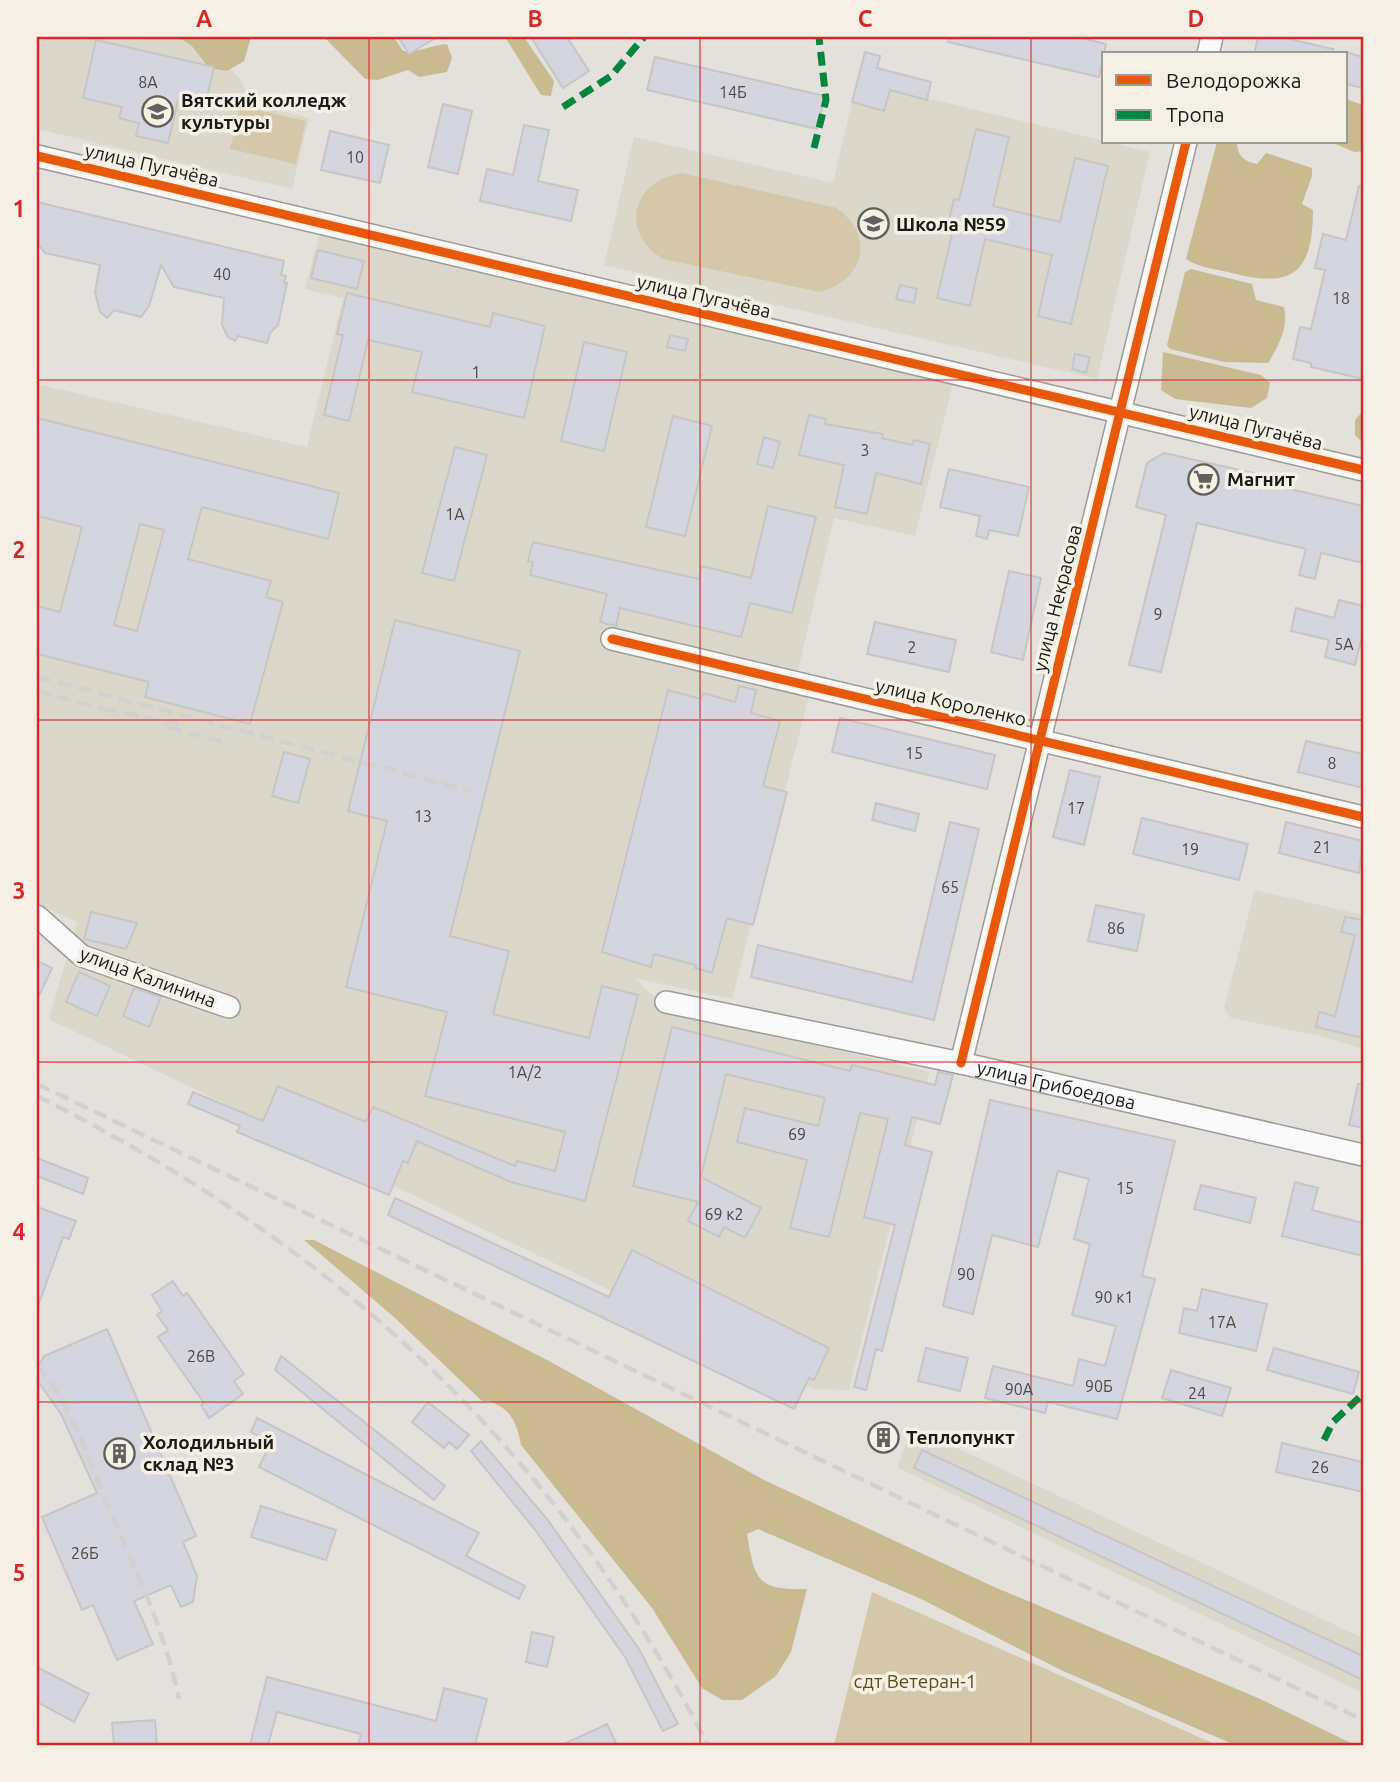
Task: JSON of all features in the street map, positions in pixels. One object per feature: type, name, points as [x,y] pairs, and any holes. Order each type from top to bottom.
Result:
[{"type":"street","name":"улица Некрасова","points":[[961,1063],[1186,144]]},
{"type":"street","name":"улица Пугачёва","points":[[37,156],[1363,471]]},
{"type":"street","name":"улица Короленко","points":[[612,639],[1363,817]]},
{"type":"street","name":"улица Калинина","points":[[37,916],[82,956],[229,1007]]},
{"type":"street","name":"улица Грибоедова","points":[[666,1002],[961,1063],[1363,1155]]},
{"type":"shaded area","name":"Вятский колледж культуры","points":[[37,37],[175,37],[209,46],[241,80],[251,104],[309,118],[292,189],[37,129]]},
{"type":"shaded area","points":[[178,37],[251,37],[244,61],[227,71],[209,68],[191,45]]},
{"type":"shaded area","points":[[324,37],[394,37],[403,51],[447,44],[452,58],[447,72],[419,77],[408,70],[378,80],[365,79]]},
{"type":"shaded area","points":[[505,37],[524,37],[554,81],[551,96],[541,95]]},
{"type":"shaded area","name":"Школа №59","points":[[873,85],[1102,140],[1102,144],[1117,144],[1150,152],[1097,379],[604,265],[635,132],[634,137],[833,183],[852,102],[885,110],[887,101]]},
{"type":"shaded area","points":[[1348,100],[1363,105],[1363,151],[1354,152],[1336,144],[1348,144]]},
{"type":"shaded area","points":[[1216,144],[1237,144],[1240,154],[1252,163],[1257,164],[1266,153],[1312,168],[1312,176],[1302,204],[1313,210],[1312,233],[1302,264],[1293,272],[1267,279],[1249,277],[1201,266],[1186,259]]},
{"type":"shaded area","points":[[320,232],[953,384],[915,536],[834,518],[798,671],[673,642],[670,655],[811,688],[732,999],[634,978],[669,1010],[929,1072],[849,1390],[814,1389],[49,1019],[77,922],[37,904],[37,384],[307,447],[343,298],[305,289]]},
{"type":"shaded area","points":[[1191,269],[1252,284],[1256,300],[1284,307],[1284,329],[1268,363],[1224,362],[1170,349],[1167,345],[1185,272]]},
{"type":"shaded area","points":[[1163,352],[1261,375],[1270,383],[1267,398],[1251,408],[1175,399],[1161,390]]},
{"type":"shaded area","points":[[1363,411],[1363,443],[1355,435],[1355,420]]},
{"type":"shaded area","points":[[1255,890],[1363,915],[1363,1049],[1320,1036],[1231,1018],[1224,1008]]},
{"type":"shaded area","points":[[304,1240],[314,1240],[549,1361],[764,1480],[992,1586],[1258,1698],[1355,1745],[1235,1745],[1063,1671],[919,1598],[758,1529],[747,1534],[753,1563],[761,1580],[778,1587],[807,1589],[791,1652],[776,1676],[742,1700],[722,1700],[702,1688],[652,1608],[521,1445],[514,1421],[505,1409],[482,1401],[395,1318]]},
{"type":"shaded area","points":[[912,1427],[1363,1638],[1363,1693],[897,1467]]},
{"type":"green space","points":[[240,106],[306,121],[296,164],[230,149]]},
{"type":"green space","points":[[682,173],[837,208],[857,231],[860,256],[855,268],[847,278],[820,292],[663,259],[649,248],[640,236],[636,222],[637,209],[642,196],[652,186],[665,178]]},
{"type":"green space","name":"сдт Ветеран-1","points":[[872,1592],[1217,1745],[834,1745]]},
{"type":"building","points":[[398,37],[437,37],[409,54]]},
{"type":"building","points":[[531,37],[567,37],[589,71],[563,88]]},
{"type":"building","points":[[949,37],[1077,37],[1106,44],[1102,52],[1099,77],[948,42]]},
{"type":"building","points":[[1258,37],[1281,37],[1333,49],[1333,52],[1254,52]]},
{"type":"building","points":[[96,40],[214,67],[205,106],[178,100],[168,143],[136,136],[139,123],[119,118],[122,107],[83,98]]},
{"type":"building","points":[[865,52],[880,56],[877,68],[931,82],[927,100],[890,90],[884,111],[852,102]]},
{"type":"building","points":[[1348,53],[1363,57],[1363,88],[1348,84]]},
{"type":"building","points":[[655,57],[825,96],[817,129],[647,90]]},
{"type":"building","points":[[443,104],[472,111],[458,174],[428,167]]},
{"type":"building","points":[[524,125],[549,130],[538,181],[578,190],[571,221],[480,201],[487,169],[513,175]]},
{"type":"building","points":[[976,129],[1009,137],[993,206],[1060,222],[1075,158],[1108,166],[1071,324],[1038,316],[1052,255],[985,239],[970,306],[937,298],[953,230],[947,229],[954,199],[959,200]]},
{"type":"building","points":[[330,131],[389,145],[380,183],[321,170]]},
{"type":"building","points":[[1359,186],[1363,187],[1363,379],[1311,367],[1311,363],[1293,359],[1300,327],[1311,329],[1325,270],[1315,268],[1323,234],[1346,240]]},
{"type":"building","points":[[37,202],[284,261],[281,275],[286,276],[284,283],[287,283],[278,325],[270,333],[267,343],[238,336],[235,341],[228,337],[222,325],[224,298],[174,287],[161,265],[149,306],[141,317],[114,310],[107,318],[100,312],[95,292],[100,265],[45,253],[37,243]]},
{"type":"building","points":[[318,250],[364,261],[357,289],[311,278]]},
{"type":"building","points":[[900,285],[917,289],[914,303],[896,299]]},
{"type":"building","points":[[347,293],[490,327],[493,313],[545,326],[524,418],[412,392],[422,352],[368,340],[349,421],[324,415],[343,335],[337,334]]},
{"type":"building","points":[[670,335],[688,339],[685,351],[667,347]]},
{"type":"building","points":[[584,342],[627,352],[604,451],[561,441]]},
{"type":"building","points":[[1075,354],[1090,357],[1086,373],[1072,369]]},
{"type":"building","points":[[809,415],[826,419],[825,424],[883,434],[882,438],[912,445],[914,440],[930,444],[921,484],[876,473],[867,514],[835,507],[844,465],[799,455]]},
{"type":"building","points":[[673,416],[712,426],[685,536],[646,527]]},
{"type":"building","points":[[37,418],[339,493],[328,539],[202,507],[188,559],[271,581],[266,597],[283,602],[250,724],[145,697],[149,682],[37,654],[37,606],[60,612],[82,527],[37,516]],"holes":[[[140,524],[164,530],[137,631],[114,625]]]},
{"type":"building","points":[[764,437],[780,442],[773,468],[757,464]]},
{"type":"building","points":[[455,447],[487,455],[454,581],[422,573]]},
{"type":"building","points":[[1164,453],[1275,478],[1273,485],[1363,506],[1363,563],[1321,553],[1315,579],[1299,575],[1306,549],[1197,523],[1161,672],[1129,665],[1166,515],[1136,507],[1147,463]]},
{"type":"building","points":[[949,469],[1029,487],[1018,536],[989,530],[987,539],[976,536],[980,516],[940,507]]},
{"type":"building","points":[[768,506],[816,517],[792,613],[750,603],[741,637],[620,608],[616,626],[600,622],[607,594],[530,575],[533,562],[528,561],[533,542],[699,579],[702,566],[751,578]]},
{"type":"building","points":[[1009,571],[1041,578],[1023,660],[991,652]]},
{"type":"building","points":[[1339,600],[1363,606],[1363,632],[1355,665],[1325,657],[1329,640],[1291,631],[1296,608],[1334,618]]},
{"type":"building","points":[[395,620],[520,651],[450,936],[509,951],[493,1014],[589,1038],[602,986],[638,995],[585,1201],[511,1182],[417,1141],[408,1163],[403,1161],[389,1195],[237,1132],[240,1126],[188,1104],[193,1092],[263,1121],[278,1086],[366,1122],[373,1107],[515,1166],[517,1161],[555,1171],[565,1132],[425,1096],[447,1012],[346,987],[387,821],[348,811]]},
{"type":"building","points":[[875,622],[956,640],[949,672],[867,654]]},
{"type":"building","points":[[739,686],[756,690],[751,713],[780,721],[763,786],[787,792],[753,925],[727,918],[712,973],[695,968],[696,965],[654,954],[651,967],[602,952],[668,690],[701,699],[703,693],[735,702]]},
{"type":"building","points":[[840,718],[995,755],[987,789],[832,752]]},
{"type":"building","points":[[1306,741],[1363,754],[1363,788],[1298,772]]},
{"type":"building","points":[[284,752],[310,759],[298,803],[272,796]]},
{"type":"building","points":[[1070,770],[1100,777],[1084,845],[1053,837]]},
{"type":"building","points":[[876,803],[919,814],[915,831],[872,820]]},
{"type":"building","points":[[1142,818],[1248,844],[1239,880],[1133,854]]},
{"type":"building","points":[[950,822],[979,829],[934,1020],[751,977],[758,945],[912,982]]},
{"type":"building","points":[[1286,822],[1363,841],[1359,873],[1279,853]]},
{"type":"building","points":[[1096,905],[1144,915],[1137,951],[1088,941]]},
{"type":"building","points":[[91,912],[137,923],[126,949],[84,939]]},
{"type":"building","points":[[1345,917],[1363,920],[1363,1038],[1316,1027],[1319,1012],[1335,1016],[1355,935],[1341,932]]},
{"type":"building","points":[[37,961],[52,968],[37,1000]]},
{"type":"building","points":[[79,972],[110,986],[97,1016],[66,1002]]},
{"type":"building","points":[[134,988],[161,997],[149,1027],[123,1016]]},
{"type":"building","points":[[672,1027],[850,1071],[852,1065],[935,1085],[938,1072],[953,1075],[940,1124],[912,1117],[905,1145],[932,1152],[882,1351],[876,1349],[866,1390],[854,1387],[895,1225],[864,1217],[888,1119],[860,1113],[829,1237],[790,1228],[807,1160],[737,1142],[745,1108],[818,1126],[825,1098],[726,1074],[701,1177],[761,1208],[745,1238],[724,1227],[719,1237],[688,1221],[698,1202],[633,1186]]},
{"type":"building","points":[[1358,1084],[1363,1084],[1363,1128],[1349,1125]]},
{"type":"building","points":[[990,1100],[1175,1141],[1142,1276],[1155,1279],[1117,1419],[1048,1402],[1045,1413],[985,1398],[993,1366],[1073,1386],[1079,1359],[1105,1366],[1116,1326],[1072,1315],[1090,1244],[1074,1239],[1089,1179],[1058,1171],[1038,1247],[992,1235],[973,1314],[943,1306]]},
{"type":"building","points":[[37,1158],[88,1178],[83,1194],[37,1176]]},
{"type":"building","points":[[1295,1182],[1318,1188],[1312,1210],[1363,1223],[1363,1256],[1282,1236]]},
{"type":"building","points":[[1201,1185],[1256,1198],[1250,1223],[1194,1209]]},
{"type":"building","points":[[395,1198],[609,1297],[632,1250],[829,1348],[814,1380],[809,1378],[794,1409],[388,1215]]},
{"type":"building","points":[[37,1207],[76,1221],[69,1239],[63,1237],[38,1306]]},
{"type":"building","points":[[173,1281],[183,1296],[187,1293],[244,1374],[234,1381],[243,1394],[209,1418],[201,1405],[204,1403],[158,1337],[168,1330],[157,1315],[162,1311],[152,1295]]},
{"type":"building","points":[[1202,1289],[1267,1304],[1256,1351],[1179,1333],[1184,1308],[1197,1311]]},
{"type":"building","name":"Холодильный склад №3","points":[[107,1329],[196,1536],[183,1542],[197,1576],[193,1602],[181,1607],[171,1585],[134,1601],[153,1644],[117,1660],[93,1605],[82,1610],[42,1517],[97,1493],[61,1414],[37,1380],[37,1368],[44,1356]]},
{"type":"building","points":[[926,1348],[968,1358],[960,1391],[918,1381]]},
{"type":"building","points":[[1274,1348],[1359,1372],[1353,1394],[1267,1370]]},
{"type":"building","points":[[281,1356],[445,1486],[434,1500],[275,1370]]},
{"type":"building","points":[[1171,1370],[1231,1388],[1222,1416],[1162,1398]]},
{"type":"building","points":[[428,1402],[469,1435],[457,1449],[449,1442],[444,1448],[412,1422]]},
{"type":"building","points":[[257,1418],[479,1533],[466,1556],[525,1586],[519,1599],[259,1467],[271,1442],[251,1432]]},
{"type":"building","name":"Теплопункт","points":[[876,1426],[893,1430],[889,1448],[873,1445]]},
{"type":"building","points":[[481,1441],[547,1519],[639,1649],[678,1724],[663,1731],[625,1657],[536,1531],[471,1451]]},
{"type":"building","points":[[1282,1443],[1363,1462],[1363,1492],[1276,1472]]},
{"type":"building","points":[[922,1450],[1363,1656],[1363,1680],[914,1468]]},
{"type":"building","points":[[261,1506],[336,1530],[326,1560],[251,1537]]},
{"type":"building","points":[[532,1632],[554,1637],[547,1667],[526,1662]]},
{"type":"building","points":[[37,1667],[89,1694],[74,1722],[37,1702]]},
{"type":"building","points":[[267,1677],[436,1721],[444,1688],[487,1699],[475,1745],[358,1745],[361,1734],[277,1712],[268,1745],[250,1745]]},
{"type":"building","points":[[155,1720],[157,1745],[114,1745],[112,1723]]},
{"type":"building","points":[[607,1724],[617,1745],[562,1745]]},
{"type":"railway","points":[[37,677],[471,791]]},
{"type":"railway","points":[[37,691],[111,711]]},
{"type":"railway","points":[[104,709],[179,724]]},
{"type":"railway","points":[[168,727],[231,744]]},
{"type":"railway","points":[[37,1084],[1363,1720]]},
{"type":"railway","points":[[37,1096],[146,1155],[247,1219],[340,1288],[427,1365],[507,1448],[580,1539],[647,1637],[708,1745]]},
{"type":"railway","points":[[37,1366],[60,1397],[78,1432],[157,1624],[179,1699]]},
{"type":"marked path","points":[[563,107],[611,76],[644,37]]},
{"type":"marked path","points":[[814,148],[826,100],[819,37]]},
{"type":"marked path","points":[[1324,1440],[1333,1422],[1363,1394]]},
{"type":"cycle path","points":[[961,1063],[1186,144]]},
{"type":"cycle path","points":[[37,156],[1363,470]]},
{"type":"cycle path","points":[[612,639],[1363,817]]},
{"type":"place","name":"Вятский колледж культуры","points":[[158,111]]},
{"type":"place","name":"Школа №59","points":[[873,224]]},
{"type":"place","name":"Магнит","points":[[1204,479]]},
{"type":"place","name":"Теплопункт","points":[[883,1437]]},
{"type":"place","name":"Холодильный склад №3","points":[[120,1453]]}]
